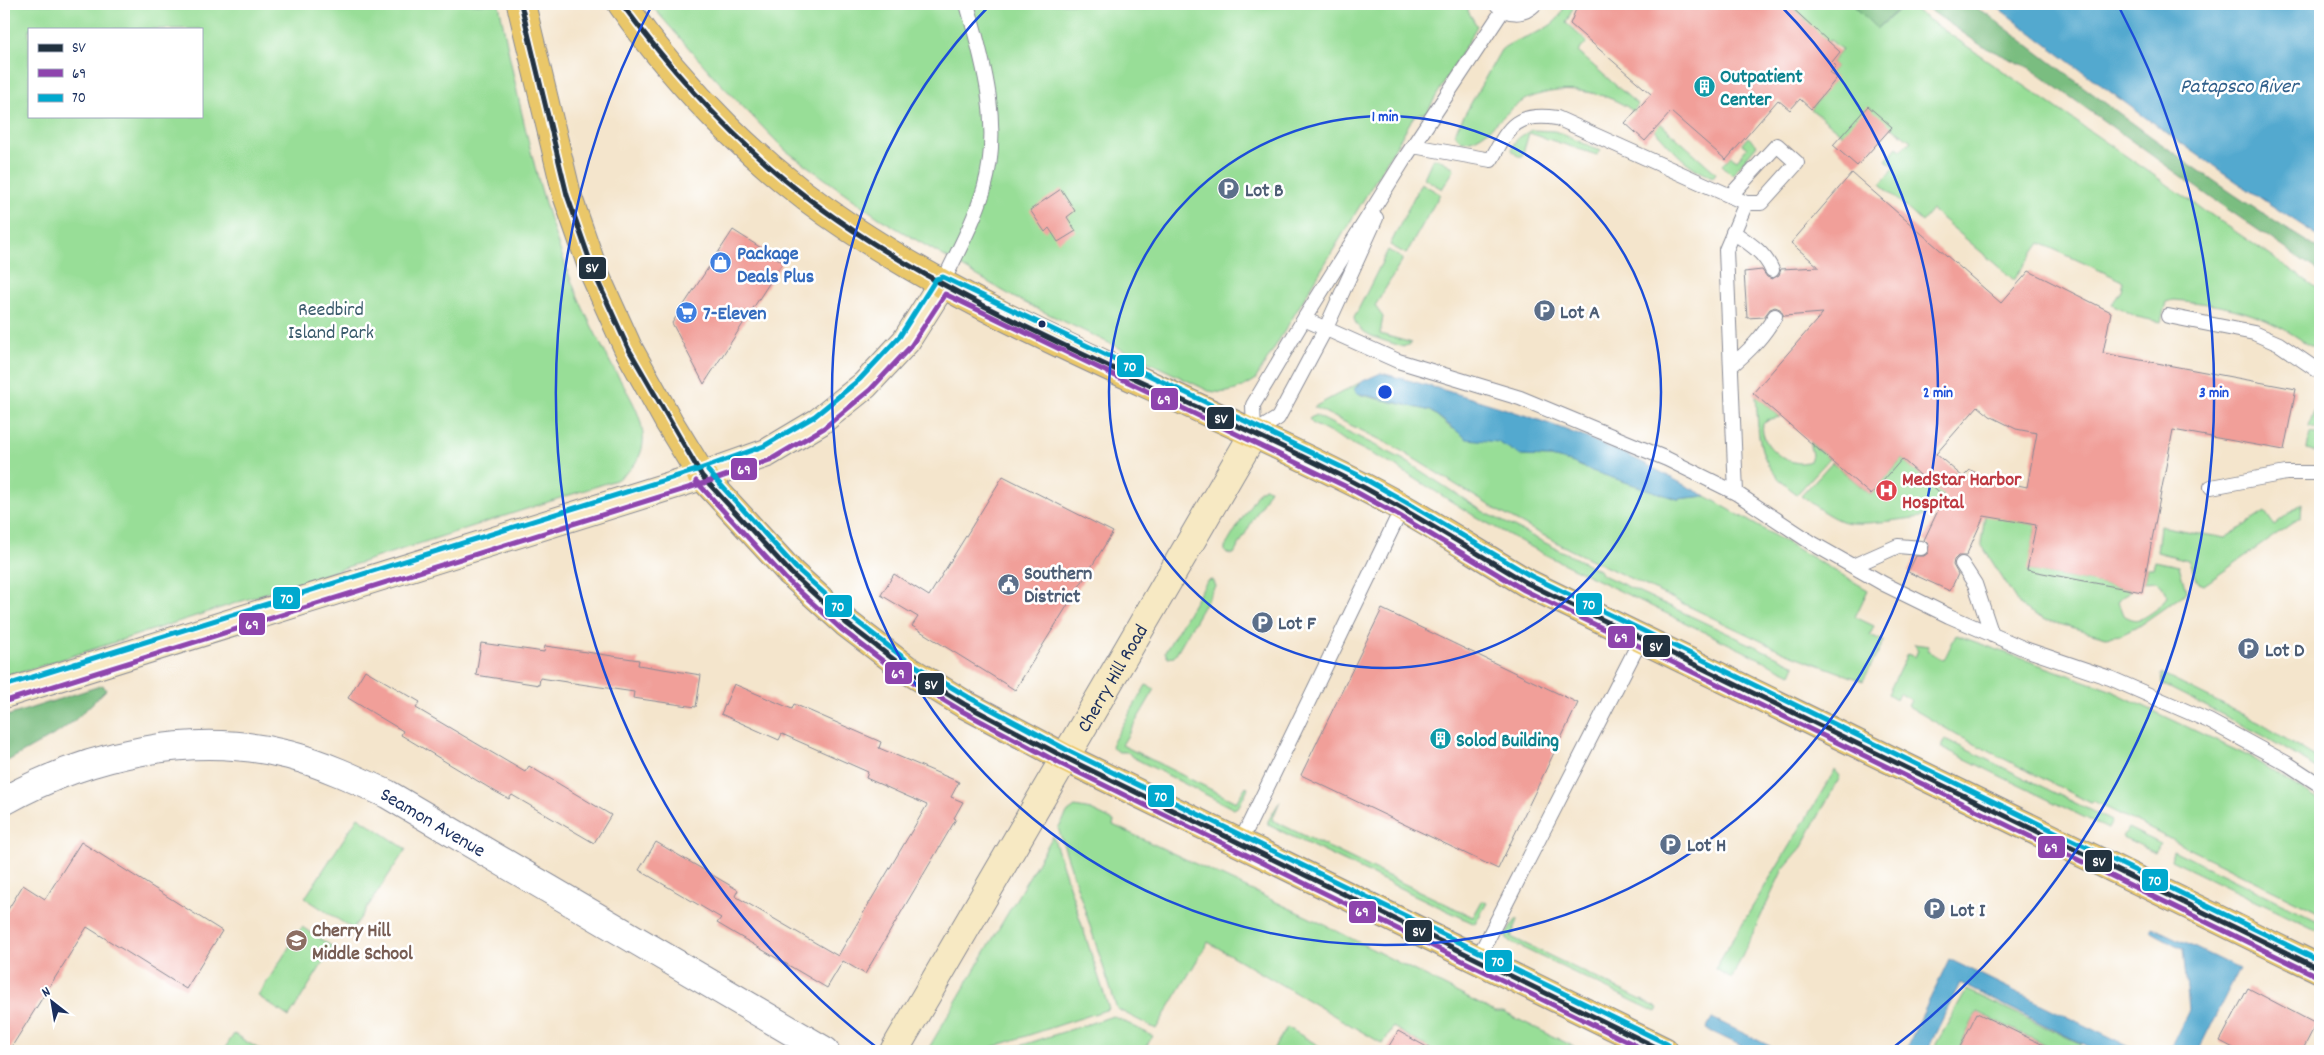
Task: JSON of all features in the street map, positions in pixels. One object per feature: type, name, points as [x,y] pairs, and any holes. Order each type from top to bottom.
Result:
[{"type":"main road","points":[[521,4],[567,195],[595,275],[628,348],[702,476],[790,573],[853,628],[913,673],[964,704],[1066,758],[1664,1051]]},
{"type":"main road","points":[[622,4],[681,79],[783,179],[850,228],[942,284],[1352,481],[1402,508],[1527,583],[2320,969]]},
{"type":"main road","points":[[4,694],[702,476],[767,453],[819,422],[865,385],[906,341],[942,284]]},
{"type":"main road","name":"Cherry Hill Road","points":[[894,1051],[1254,433]]},
{"type":"street","name":"Seamon Avenue","points":[[4,801],[32,785],[78,767],[130,754],[180,747],[239,746],[288,755],[332,769],[387,794],[825,1051]]},
{"type":"lane","points":[[942,284],[969,228],[984,188],[990,152],[991,116],[985,67],[967,4]]},
{"type":"lane","points":[[1396,172],[1326,328],[1278,418],[1254,433],[1253,405],[1304,319],[1396,172],[1500,7],[1515,13],[1523,12],[1535,4]]},
{"type":"lane","points":[[1413,146],[1490,160],[1508,129],[1523,119],[1537,115],[1557,118],[1730,196],[1746,203],[1760,203],[1797,163],[1778,145],[1730,196]]},
{"type":"lane","points":[[1736,493],[1726,250],[1746,203]]},
{"type":"lane","points":[[1733,232],[1756,247],[1768,261],[1772,270]]},
{"type":"lane","points":[[1731,366],[1758,342],[1775,316]]},
{"type":"lane","points":[[2168,316],[2254,333],[2279,344],[2320,372]]},
{"type":"lane","points":[[1304,319],[1398,360],[1520,398],[1667,459],[1736,493],[1853,566],[1949,616],[2025,649],[2110,678],[2209,721],[2288,764],[2320,785]]},
{"type":"lane","points":[[2211,487],[2286,473],[2320,473]]},
{"type":"lane","points":[[1240,843],[1402,508]]},
{"type":"lane","points":[[1853,566],[1898,546],[1920,548]]},
{"type":"lane","points":[[1962,564],[1975,584],[1992,635]]},
{"type":"lane","points":[[1477,960],[1640,639]]},
{"type":"green space","name":"Reedbird Island Park","points":[[4,4],[499,4],[530,148],[550,220],[583,308],[610,362],[630,396],[641,424],[643,442],[640,455],[633,467],[616,480],[4,678]]},
{"type":"green space","points":[[650,4],[1469,4],[1468,11],[1477,26],[1427,112],[1414,116],[1255,380],[1238,389],[1222,392],[1209,391],[1015,298],[879,218],[785,150],[717,80]]},
{"type":"green space","points":[[1564,4],[1575,4],[1566,23],[1587,42],[1578,52],[1638,105],[1633,111],[1606,97],[1574,91],[1542,94],[1527,99],[1514,107],[1483,134],[1468,141],[1461,141],[1455,134],[1456,130],[1501,50],[1547,27],[1561,14]]},
{"type":"green space","points":[[1788,4],[1852,4],[1877,29],[1906,4],[2320,290],[2320,353],[2302,340],[2268,321],[2252,314],[2216,305],[2174,300],[2166,302],[2161,322],[2137,317],[2112,304],[2121,291],[2123,281],[2040,243],[2014,280],[1932,210],[1922,222],[1880,184],[1895,167],[1886,160],[1897,147],[1901,150],[1911,141],[1892,127],[1843,135],[1811,109],[1836,78],[1830,73],[1836,66],[1832,62],[1842,50],[1830,40],[1803,72],[1805,19]]},
{"type":"green space","points":[[1852,4],[1904,4],[1877,29]]},
{"type":"green space","points":[[1921,4],[1967,4],[1987,14],[2192,166],[2320,250],[2320,272],[2214,200],[2030,68],[1982,46]]},
{"type":"green space","points":[[1660,123],[1716,173],[1713,177],[1696,169],[1674,150],[1654,129]]},
{"type":"green space","points":[[1532,130],[1555,131],[1601,151],[1597,155],[1529,133],[1522,157],[1516,155],[1512,150],[1514,143]]},
{"type":"green space","points":[[1748,137],[1757,145],[1732,175],[1722,165],[1731,156],[1737,160],[1747,148],[1742,144]]},
{"type":"green space","points":[[1437,158],[1453,167],[1454,170],[1442,189],[1424,178],[1432,160]]},
{"type":"green space","points":[[1421,183],[1440,194],[1406,254],[1390,245]]},
{"type":"green space","points":[[1388,250],[1403,259],[1375,306],[1383,317],[1380,334],[1412,343],[1403,347],[1367,334],[1356,324],[1354,318]]},
{"type":"green space","points":[[1361,382],[1354,389],[1361,395],[1431,411],[1451,428],[1498,442],[1522,456],[1551,457],[1571,462],[1592,471],[1677,499],[1706,496],[1868,590],[1855,617],[1874,626],[1870,635],[1884,641],[1863,681],[1784,652],[1569,549],[1500,512],[1395,447],[1314,407]]},
{"type":"green space","points":[[2320,391],[2320,430],[2309,427]]},
{"type":"green space","points":[[1756,395],[1780,417],[1767,420],[1763,424],[1763,432],[1771,448],[1785,459],[1802,463],[1810,461],[1812,455],[1809,442],[1829,459],[1797,494],[1774,473],[1762,451],[1759,439]]},
{"type":"green space","points":[[1315,415],[1404,460],[1484,512],[1599,570],[1601,574],[1795,665],[1791,674],[1546,555],[1476,517],[1395,466],[1313,424],[1309,419]]},
{"type":"green space","points":[[2310,433],[2320,435],[2320,453],[2307,449]]},
{"type":"green space","points":[[1902,459],[1943,495],[1927,514],[1922,517],[1869,523],[1848,523],[1830,516],[1801,496],[1832,462],[1871,495]]},
{"type":"green space","points":[[1265,488],[1270,489],[1234,554],[1225,552],[1225,547],[1259,491]]},
{"type":"green space","points":[[2302,503],[2301,517],[2204,585],[2199,583],[2188,560],[2157,552],[2160,526],[2225,538],[2265,512],[2274,525]]},
{"type":"green space","points":[[1985,515],[2036,525],[2028,570],[2132,590],[2122,596],[2118,602],[2123,615],[2135,620],[2143,618],[2159,607],[2167,596],[2162,586],[2156,581],[2144,582],[2147,568],[2153,568],[2155,561],[2179,566],[2186,591],[2137,627],[2121,635],[2106,637],[2045,620],[2020,606],[1981,544]]},
{"type":"green space","points":[[1212,580],[1215,586],[1174,657],[1168,658],[1165,652],[1207,581]]},
{"type":"green space","points":[[1956,635],[2110,690],[2250,757],[2320,801],[2320,913],[2093,801],[2091,803],[1957,735],[1908,706],[1911,700],[1899,693],[1896,699],[1888,694],[1907,654],[1915,657],[1918,650],[1914,644],[1929,646],[1927,651],[1944,660]]},
{"type":"green space","points":[[2161,674],[2260,723],[2320,760],[2320,770],[2262,735],[2162,684]]},
{"type":"green space","points":[[103,685],[106,690],[75,720],[59,732],[4,763],[4,717]]},
{"type":"green space","points":[[1146,685],[1155,689],[1122,745],[1236,802],[1246,786],[1248,788],[1239,806],[1234,809],[1132,757],[1128,752],[1119,752],[1112,748],[1113,742]]},
{"type":"green space","points":[[1945,739],[2112,821],[2108,829],[1941,747]]},
{"type":"green space","points":[[1835,770],[1840,776],[1802,847],[1783,869],[1732,978],[1715,969]]},
{"type":"green space","points":[[1280,801],[1272,820],[1473,917],[1482,901],[1487,903],[1475,924],[1268,825],[1268,821]]},
{"type":"green space","points":[[1075,807],[1091,810],[1114,821],[1113,825],[1327,926],[1495,1012],[1503,1012],[1583,1051],[1434,1051],[1393,1027],[1383,1044],[1208,942],[1156,1029],[1117,1009],[1058,828],[1068,812]]},
{"type":"green space","points":[[358,817],[406,849],[353,929],[305,898]]},
{"type":"green space","points":[[2128,828],[2161,844],[2154,852],[2123,837]]},
{"type":"green space","points":[[1053,836],[1109,1009],[980,1051],[927,1051]]},
{"type":"green space","points":[[2173,850],[2320,922],[2320,932],[2171,860]]},
{"type":"green space","points":[[1517,918],[1518,920],[1511,937],[1658,1008],[1656,1012],[1510,942],[1505,936]]},
{"type":"green space","points":[[302,927],[333,947],[289,1017],[258,996]]},
{"type":"green space","points":[[1967,990],[2081,1044],[2077,1051],[2058,1051],[1977,1012],[1958,1051],[1932,1051]]},
{"type":"green space","points":[[1113,1016],[1153,1036],[1143,1051],[1004,1051]]},
{"type":"green space","points":[[1287,1027],[1328,1051],[1272,1051]]},
{"type":"green space","points":[[234,1034],[262,1051],[223,1051]]},
{"type":"water","name":"Patapsco River","points":[[1993,4],[2320,4],[2320,237],[2195,153]]},
{"type":"water","points":[[1381,373],[1442,389],[1531,417],[1629,456],[1706,496],[1677,499],[1592,471],[1571,462],[1551,457],[1522,456],[1498,442],[1467,439],[1431,411],[1357,393],[1354,389],[1361,382]]},
{"type":"water","points":[[2152,927],[2239,969],[2198,1051],[2169,1051],[2189,1010],[2183,949],[2150,931]]},
{"type":"water","points":[[1949,959],[2137,1051],[2097,1051],[1960,983],[1927,1051],[1905,1051]]},
{"type":"water","points":[[1712,1018],[1780,1051],[1752,1051],[1706,1029]]},
{"type":"building","name":"Outpatient Center","points":[[1578,4],[1788,4],[1840,52],[1832,62],[1836,66],[1830,73],[1837,78],[1811,109],[1800,99],[1790,110],[1778,100],[1726,160],[1671,112],[1645,141],[1625,123],[1651,94],[1570,24]]},
{"type":"building","points":[[1868,106],[1892,127],[1857,166],[1833,145]]},
{"type":"building","points":[[1852,173],[2001,303],[2029,271],[2111,312],[2103,353],[2296,389],[2284,450],[2173,430],[2142,592],[2027,570],[2036,525],[1984,516],[1966,556],[1958,556],[1954,560],[1953,565],[1958,574],[1950,591],[1908,572],[1916,556],[1924,556],[1928,553],[1929,545],[1924,540],[1942,502],[1946,498],[1902,459],[1871,495],[1753,393],[1823,313],[1784,316],[1780,309],[1775,307],[1770,309],[1764,317],[1747,318],[1744,272],[1762,270],[1767,277],[1772,279],[1779,275],[1781,269],[1819,267],[1791,243]],"holes":[[[1978,406],[1990,416],[2016,429],[2037,433],[2027,487],[1990,479],[1970,470],[1963,477],[1936,454]]]},
{"type":"building","points":[[1061,189],[1075,211],[1067,217],[1076,231],[1058,242],[1049,228],[1045,232],[1030,210]]},
{"type":"building","points":[[733,230],[783,262],[704,384],[672,323]]},
{"type":"building","name":"Southern District","points":[[1003,476],[1113,532],[1015,690],[912,626],[918,617],[881,595],[894,574],[929,596]]},
{"type":"building","name":"Solod Building","points":[[1382,609],[1578,703],[1498,869],[1301,775]]},
{"type":"building","points":[[481,643],[544,652],[545,646],[560,648],[639,660],[638,665],[701,675],[696,707],[633,698],[634,692],[540,678],[539,685],[476,675]]},
{"type":"building","points":[[365,670],[420,702],[416,708],[525,772],[529,766],[611,815],[594,843],[512,795],[509,799],[496,792],[401,735],[403,731],[348,698]]},
{"type":"building","points":[[734,684],[792,709],[794,704],[881,742],[879,748],[959,782],[951,797],[963,802],[954,818],[956,819],[865,974],[843,961],[827,988],[717,923],[721,918],[639,870],[656,842],[738,890],[735,896],[838,956],[927,805],[866,778],[868,772],[782,734],[779,740],[721,714]]},
{"type":"building","points":[[81,842],[222,931],[186,989],[87,927],[9,1051],[4,1051],[4,916],[23,885],[45,899]]},
{"type":"building","points":[[2248,988],[2316,1024],[2302,1051],[2239,1051],[2220,1041]]},
{"type":"building","points":[[1977,1013],[2056,1051],[1958,1051]]},
{"type":"building","points":[[1398,1031],[1434,1051],[1386,1051]]},
{"type":"transit line","name":"SV","points":[[521,4],[567,195],[595,275],[628,348],[702,476],[791,573],[846,623],[905,668],[964,704],[1066,758],[1664,1051]]},
{"type":"transit line","name":"SV","points":[[622,4],[678,75],[719,119],[762,160],[818,206],[889,253],[925,274],[1038,333],[1354,482],[1429,524],[1527,583],[2320,969]]},
{"type":"transit line","name":"70","points":[[4,686],[700,469],[764,446],[815,416],[860,379],[900,336],[936,279],[943,277],[1356,474],[1531,576],[2320,961]]},
{"type":"transit line","name":"69","points":[[6,701],[704,483],[770,460],[824,428],[870,390],[911,346],[945,294],[1349,488],[1524,590],[2317,976]]},
{"type":"transit line","name":"70","points":[[708,471],[796,568],[851,617],[909,662],[968,697],[1069,751],[1667,1044]]},
{"type":"transit line","name":"69","points":[[696,481],[785,578],[841,629],[900,674],[960,710],[1063,765],[1647,1051]]},
{"type":"place","name":"Outpatient Center","points":[[1704,87]]},
{"type":"place","name":"Lot B","points":[[1229,189]]},
{"type":"place","name":"Package Deals Plus","points":[[721,263]]},
{"type":"place","name":"Lot A","points":[[1544,311]]},
{"type":"place","name":"7-Eleven","points":[[687,312]]},
{"type":"place","name":"MedStar Harbor Hospital","points":[[1886,490]]},
{"type":"place","name":"Southern District","points":[[1008,584]]},
{"type":"place","name":"Lot F","points":[[1262,622]]},
{"type":"place","name":"Lot D","points":[[2249,649]]},
{"type":"place","name":"Solod Building","points":[[1440,739]]},
{"type":"place","name":"Lot H","points":[[1671,844]]},
{"type":"place","name":"Lot I","points":[[1934,909]]},
{"type":"place","name":"Cherry Hill Middle School","points":[[296,941]]}]
